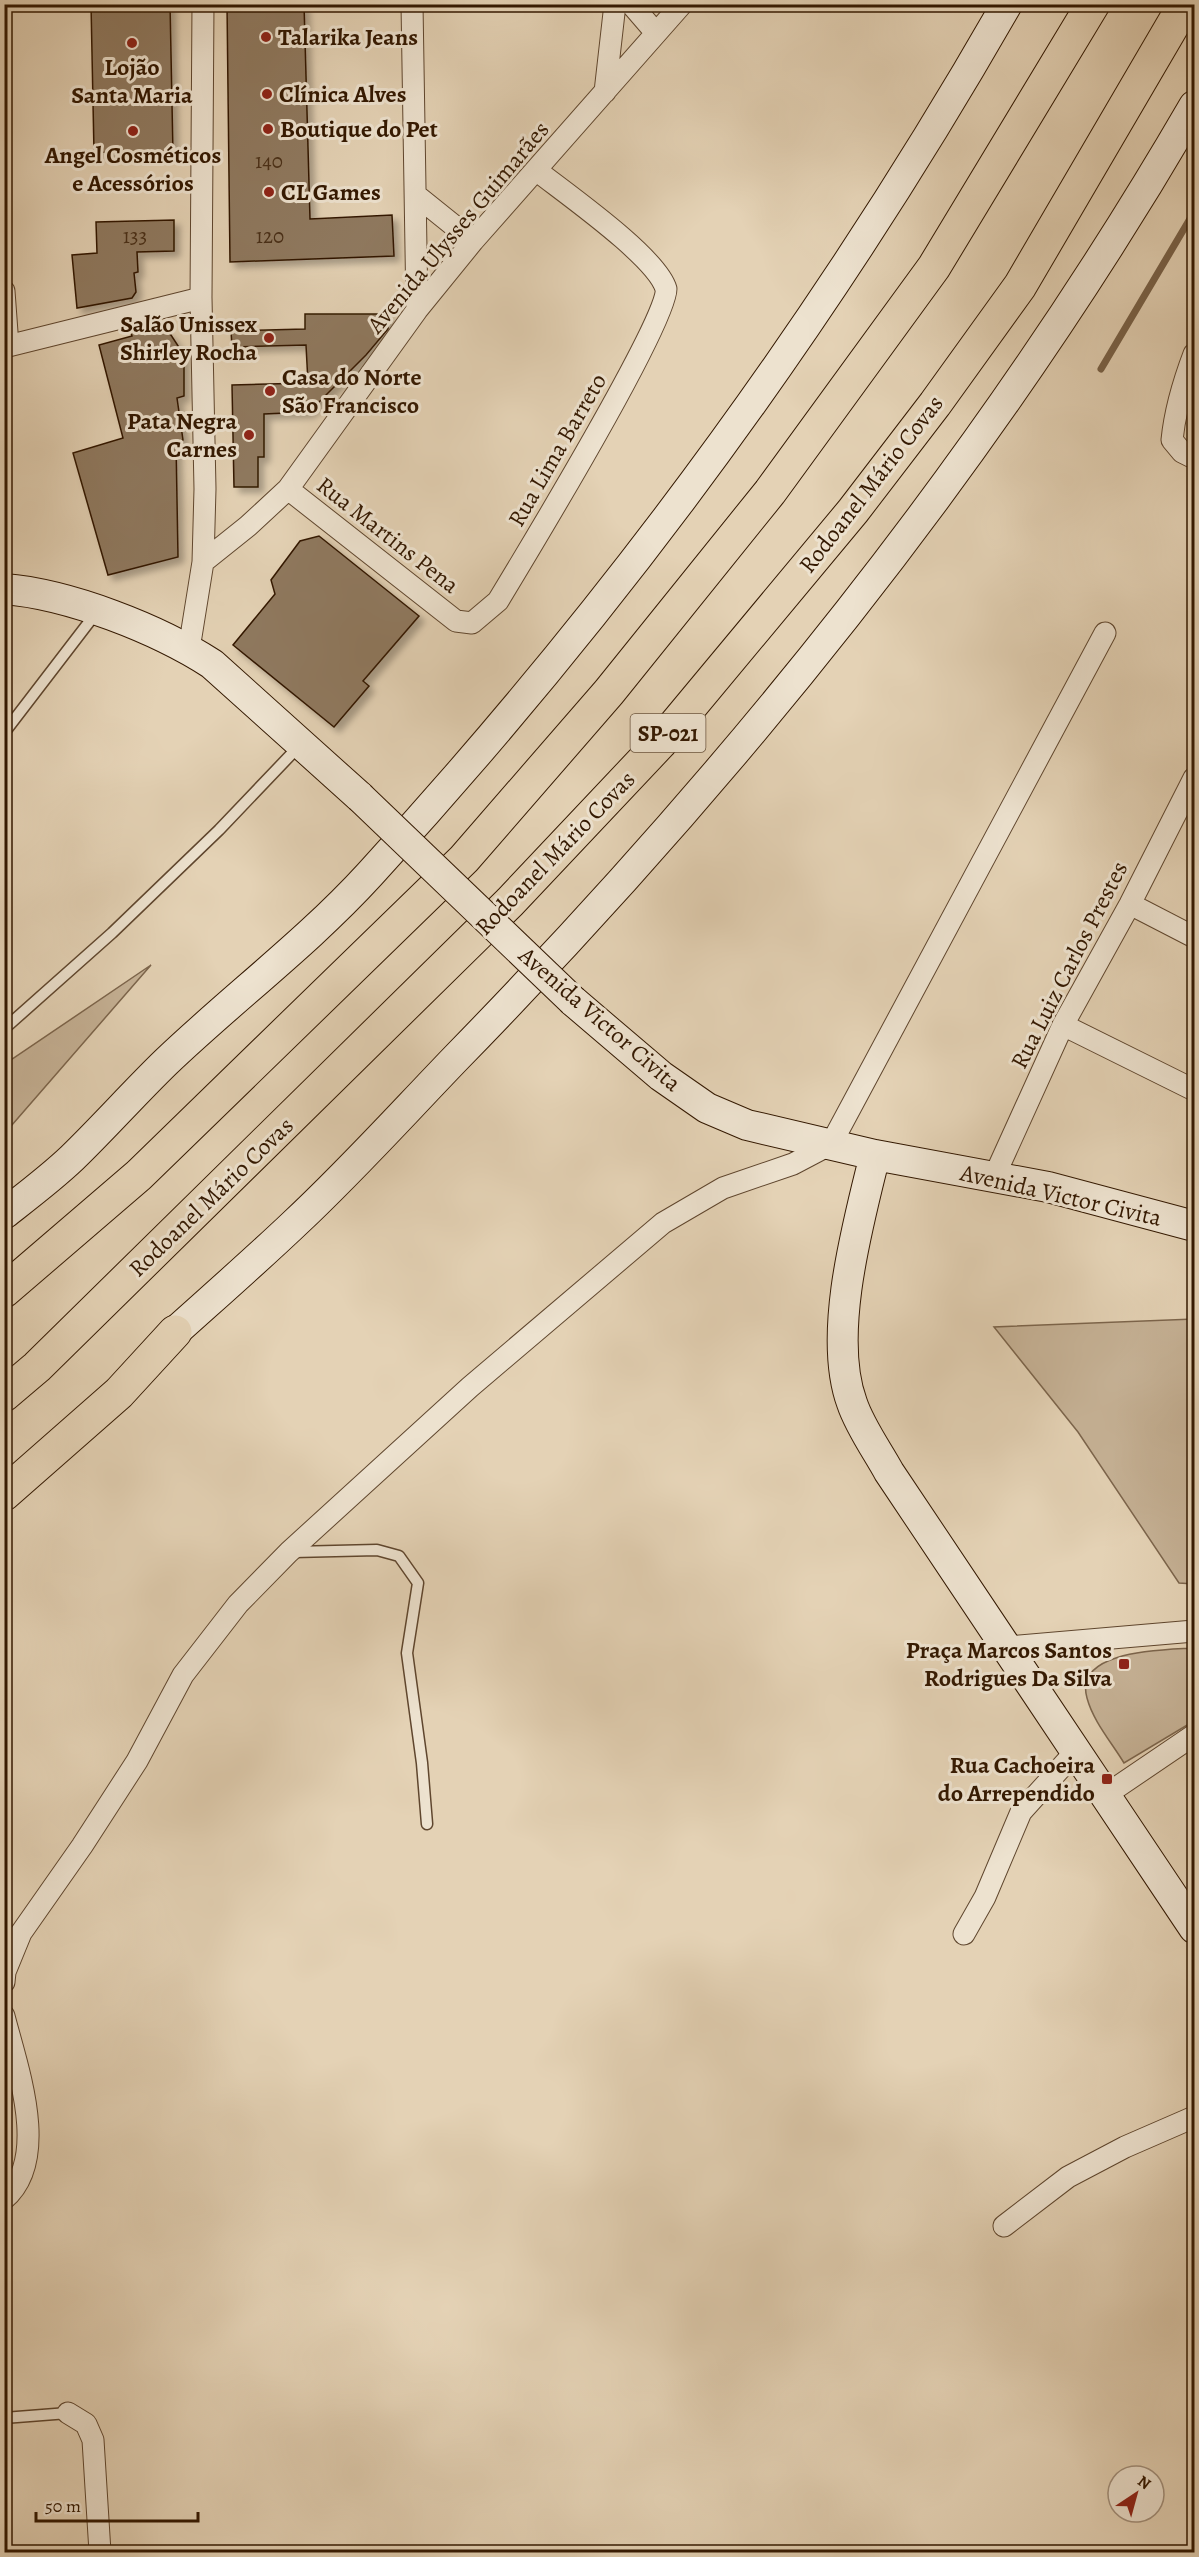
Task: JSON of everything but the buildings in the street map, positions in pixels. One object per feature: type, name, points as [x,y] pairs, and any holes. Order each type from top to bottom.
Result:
[{"type":"highway","points":[[1049,79],[1069,4]]},
{"type":"highway","name":"SP-021","points":[[4,1291],[139,1175],[464,859],[609,692],[770,492],[857,376],[934,267],[1093,4]]},
{"type":"highway","name":"Rodoanel Mário Covas","points":[[4,1395],[54,1351],[510,902],[660,743],[853,511],[935,404],[1020,286],[1185,4]]},
{"type":"highway","points":[[4,1470],[107,1383],[175,1332]]},
{"type":"highway","points":[[4,1494],[119,1393],[175,1332]]},
{"type":"main road","points":[[4,1214],[69,1161],[166,1062],[285,957],[368,876],[548,671],[711,462],[786,355],[915,157],[1007,4]]},
{"type":"main road","points":[[175,1332],[297,1222],[475,1038],[569,940],[734,754],[880,573],[1007,398],[1126,218],[1194,106]]},
{"type":"main road","name":"Avenida Victor Civita","points":[[4,589],[20,590],[98,610],[158,633],[212,664],[360,797],[573,1001],[661,1076],[707,1108],[747,1125],[875,1155],[1048,1187],[1194,1226]]},
{"type":"main road","points":[[875,1155],[855,1236],[844,1321],[842,1364],[852,1404],[889,1472],[1076,1751],[1190,1911]]},
{"type":"street","points":[[189,649],[203,562],[205,489],[201,298],[203,4]]},
{"type":"street","points":[[412,4],[417,196],[417,310]]},
{"type":"street","points":[[605,92],[615,4]]},
{"type":"street","points":[[631,4],[656,33]]},
{"type":"street","name":"Avenida Ulysses Guimarães","points":[[203,562],[249,526],[288,489],[417,310],[473,241],[682,4]]},
{"type":"street","name":"Rua Lima Barreto","points":[[456,621],[472,623],[498,601],[632,369],[663,307],[667,292],[660,274],[623,240],[536,170]]},
{"type":"street","points":[[417,196],[473,241]]},
{"type":"street","points":[[4,291],[6,347],[201,298]]},
{"type":"street","points":[[1194,354],[1174,416],[1172,440],[1182,452],[1194,458]]},
{"type":"street","name":"Rua Martins Pena","points":[[288,489],[456,621]]},
{"type":"street","points":[[4,1982],[5,1972],[21,1933],[82,1846],[137,1761],[183,1675],[238,1604],[289,1552],[470,1387],[663,1223],[723,1188],[793,1164],[831,1144],[1105,633]]},
{"type":"street","name":"Rua Luiz Carlos Prestes","points":[[994,1177],[1063,1025],[1130,904],[1194,780]]},
{"type":"street","points":[[1130,904],[1194,937]]},
{"type":"street","points":[[1063,1025],[1194,1090]]},
{"type":"street","points":[[1008,1647],[1194,1631]]},
{"type":"street","points":[[1107,1794],[1194,1735]]},
{"type":"street","points":[[964,1934],[986,1897],[1021,1812],[1076,1751]]},
{"type":"street","points":[[4,2016],[23,2091],[30,2144],[17,2189],[4,2199]]},
{"type":"street","points":[[1004,2226],[1068,2177],[1125,2147],[1194,2117]]},
{"type":"street","points":[[68,2413],[86,2424],[93,2440],[100,2553]]},
{"type":"lane","points":[[4,733],[98,610]]},
{"type":"lane","points":[[4,1029],[112,933],[219,830],[301,744]]},
{"type":"lane","points":[[289,1552],[377,1550],[399,1556],[418,1583],[406,1653],[422,1763],[427,1824]]},
{"type":"lane","points":[[4,2418],[68,2413]]},
{"type":"shaded area","points":[[151,965],[5,1133],[5,1064]]},
{"type":"shaded area","points":[[1194,1319],[1194,1584],[1179,1583],[1078,1432],[994,1327]]},
{"type":"shaded area","points":[[1194,1648],[1194,1721],[1124,1763],[1103,1732],[1090,1707],[1086,1682],[1094,1670],[1107,1661],[1125,1655]]},
{"type":"waterway","points":[[1101,369],[1194,212]]},
{"type":"place","name":"Talarika Jeans","points":[[266,37]]},
{"type":"place","name":"Lojão Santa Maria","points":[[132,43]]},
{"type":"place","name":"Clínica Alves","points":[[267,94]]},
{"type":"place","name":"Boutique do Pet","points":[[268,129]]},
{"type":"place","name":"Angel Cosméticos e Acessórios","points":[[133,131]]},
{"type":"place","name":"CL Games","points":[[269,192]]},
{"type":"place","name":"Salão Unissex Shirley Rocha","points":[[269,338]]},
{"type":"place","name":"Casa do Norte São Francisco","points":[[270,391]]},
{"type":"place","name":"Pata Negra Carnes","points":[[249,435]]},
{"type":"place","name":"Praça Marcos Santos Rodrigues Da Silva","points":[[1124,1664]]},
{"type":"place","name":"Rua Cachoeira do Arrependido","points":[[1107,1779]]}]
